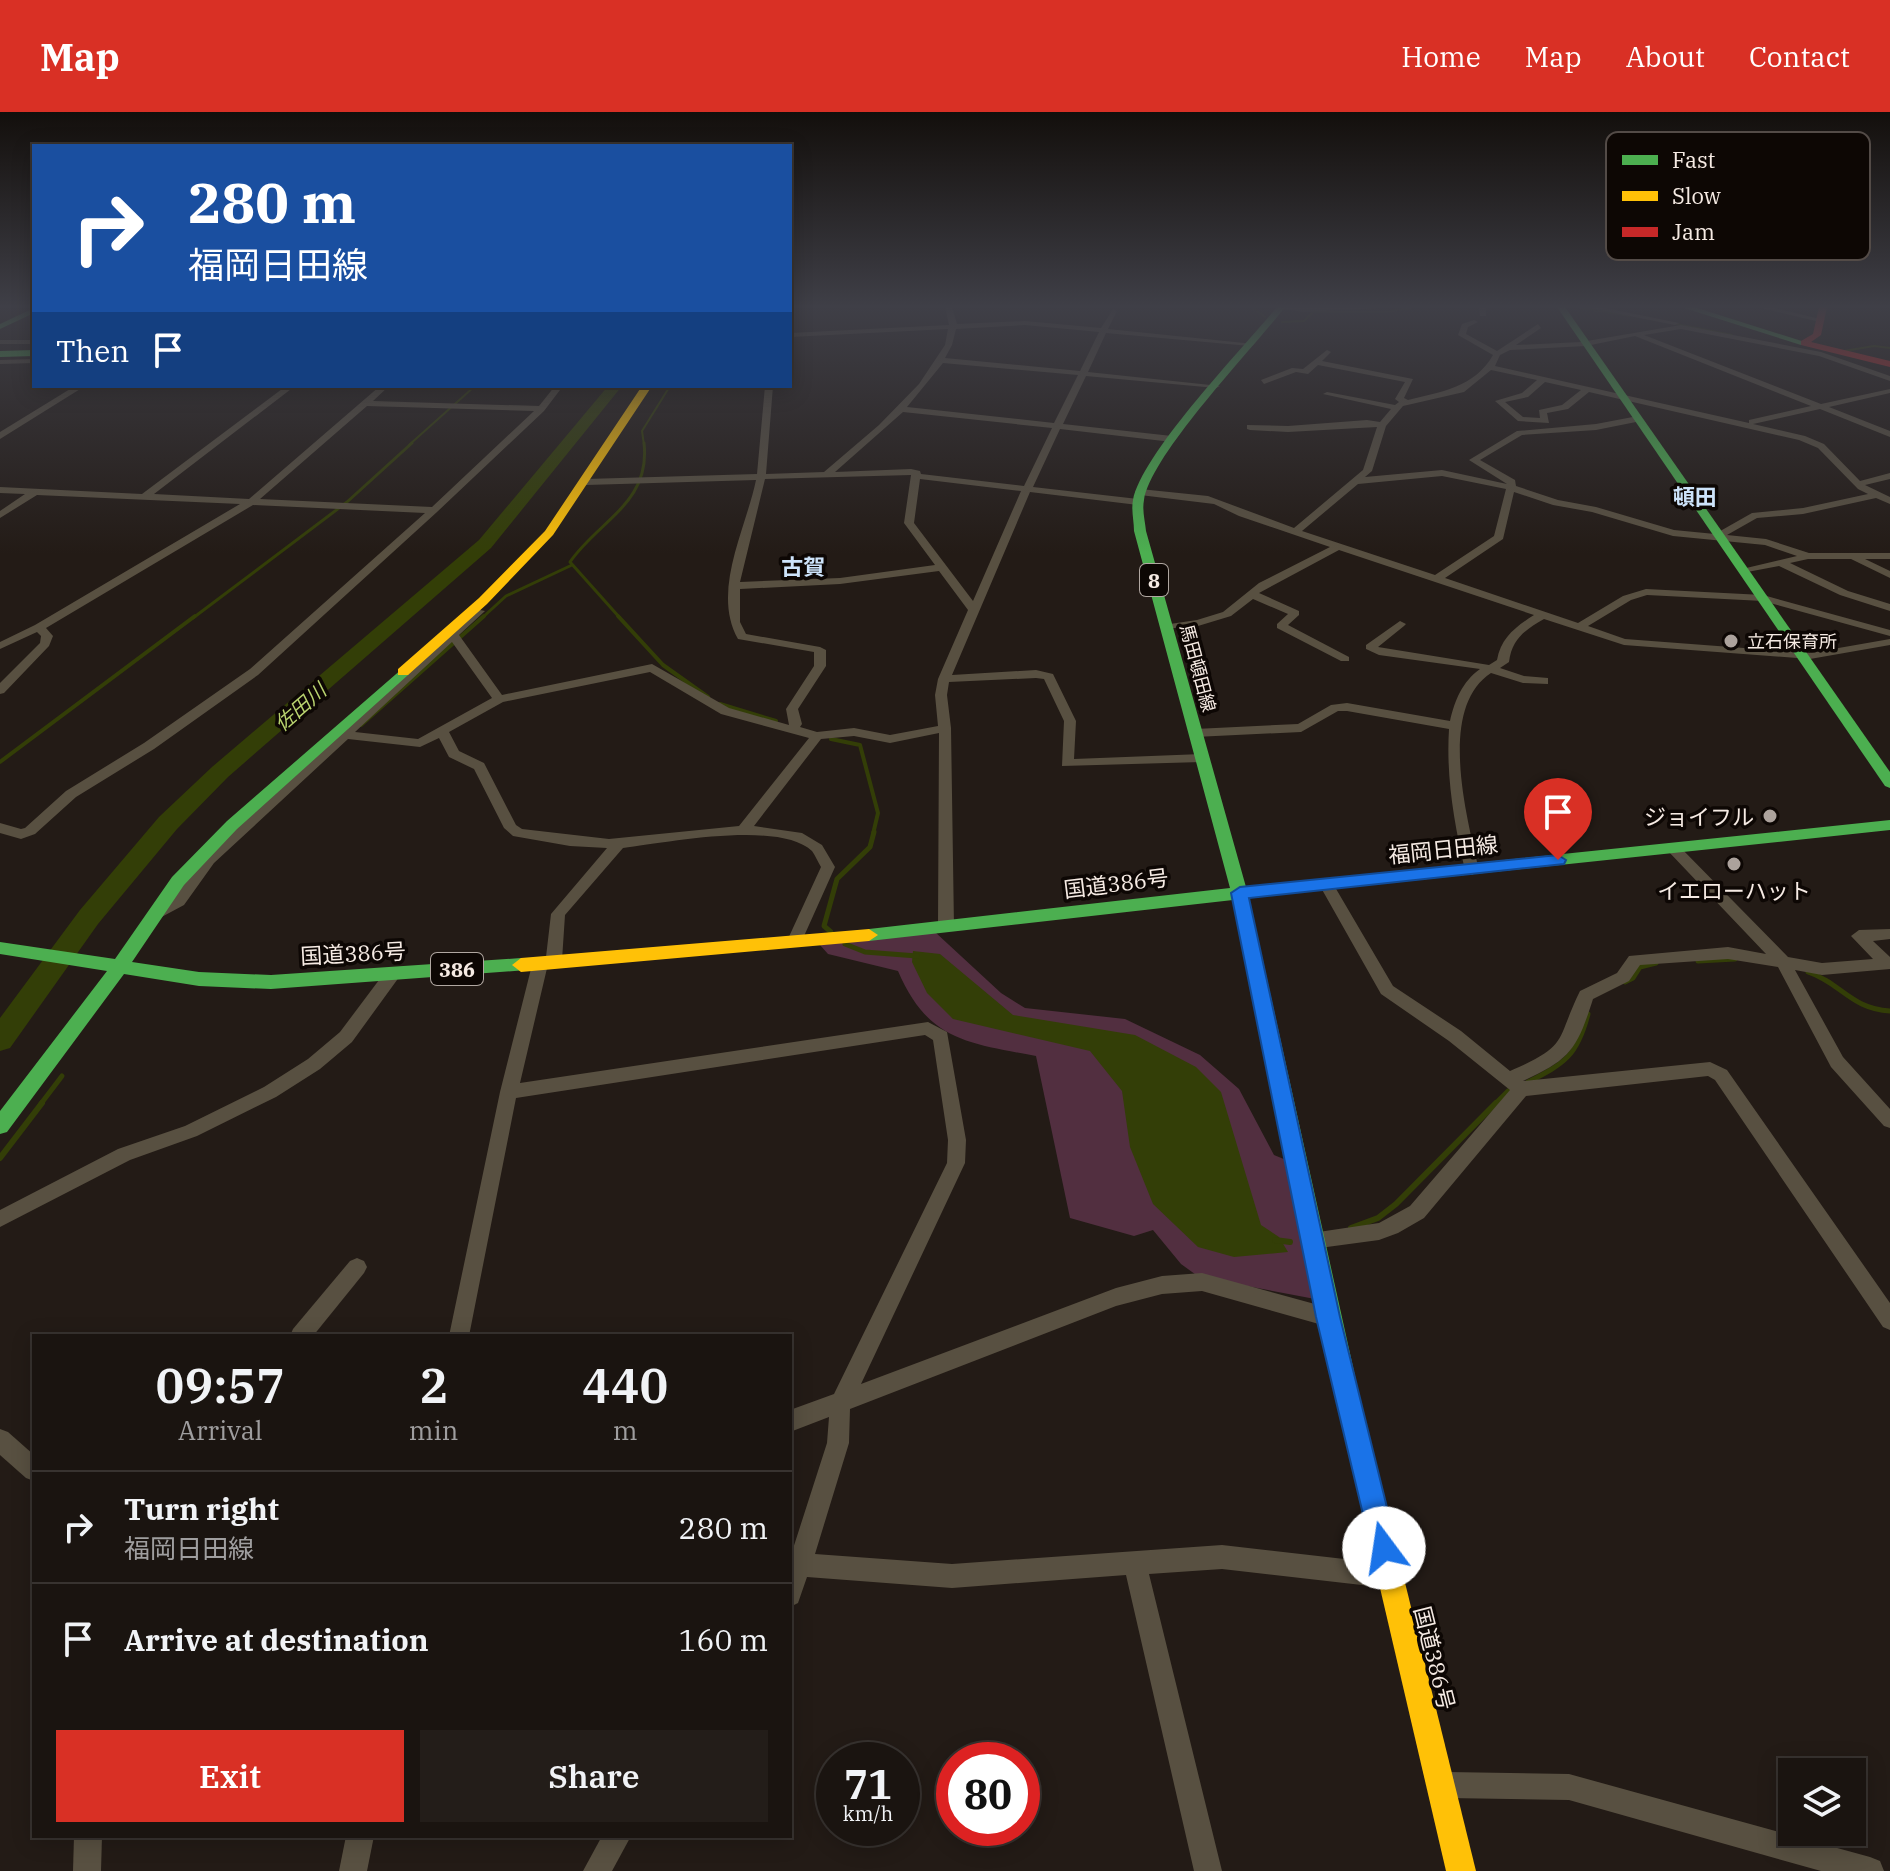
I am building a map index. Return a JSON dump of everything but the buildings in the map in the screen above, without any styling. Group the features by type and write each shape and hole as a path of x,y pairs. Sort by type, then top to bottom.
{"main road":[{"path":"0,1126 178,881 232,825 489,596 549,533 586,482 645,389"},
{"path":"1139,497 1172,439 1213,389"},
{"path":"1617,389 1746,571 1890,783"},
{"name":"馬田頓田線","path":"1139,497 1140,531 1240,893"},
{"name":"福岡日田線","path":"1240,893 1890,825"},
{"name":"国道386号","path":"0,948 199,979 271,982 391,976 881,934 1240,893 1328,1317 1461,1871"}],"street":[{"path":"0,436 76,389"},
{"path":"144,497 287,389"},
{"path":"0,646 39,627 252,501 382,389"},
{"path":"0,828 21,834 30,831 71,794 149,746 254,672 434,510 541,409 557,389"},
{"path":"769,389 762,476 734,586 735,622 742,637 820,650 820,666 792,709 796,724 792,730"},
{"path":"827,474 903,409 918,389"},
{"path":"946,927 945,728 941,695 944,679 1027,489 1075,389"},
{"path":"1405,389 1399,399 1405,401 1454,393 1459,389"},
{"path":"1532,389 1525,395 1499,400 1521,419 1541,421 1548,420 1542,412 1565,407 1586,390"},
{"path":"1582,389 1747,423 1814,442 1858,484 1890,501"},
{"path":"1773,389 1890,434"},
{"path":"1747,423 1890,391"},
{"path":"1327,394 1396,408"},
{"path":"1295,532 1357,481 1372,460 1382,425 1405,401"},
{"path":"366,403 541,409"},
{"path":"903,409 1172,439"},
{"path":"1437,579 1499,537 1510,487 1509,478 1474,460 1520,433 1638,419"},
{"path":"1541,421 1553,431"},
{"path":"1250,427 1288,429 1367,423 1382,425"},
{"path":"1357,481 1433,472 1510,487 1673,533 1766,542 1808,556"},
{"path":"586,482 917,473 909,523 973,609"},
{"path":"916,476 1027,489 1139,497 1173,492 1225,503 1242,514 1337,547 1577,628 1644,646 1801,655 1890,642"},
{"path":"1858,484 1890,476"},
{"path":"0,490 434,510"},
{"path":"0,515 34,492"},
{"path":"1719,536 1755,515 1803,511 1877,495"},
{"path":"1167,627 1198,623 1227,614 1263,585 1337,547"},
{"path":"1746,571 1808,556 1890,556"},
{"path":"1850,556 1890,575"},
{"path":"1781,563 1844,593 1890,608"},
{"path":"734,586 840,581 943,567"},
{"path":"1577,628 1627,598 1646,592 1763,598 1890,633"},
{"path":"1254,595 1295,613 1281,626 1345,659"},
{"path":"155,915 179,901 209,860 456,638 489,596"},
{"path":"1472,870 1456,807 1455,726 1462,697 1470,683 1503,662 1504,647 1517,630 1542,615"},
{"path":"1400,624 1370,647 1379,652 1491,668 1523,679 1544,681"},
{"path":"0,690 45,644 47,636 39,627"},
{"path":"456,638 499,699"},
{"path":"350,735 413,743 442,731 499,699 652,668 708,704 817,736 854,732 890,739 945,728"},
{"path":"944,679 1036,674 1049,677 1070,721 1067,763 1202,758"},
{"path":"1195,733 1301,728 1335,708 1347,707 1455,726"},
{"path":"442,731 454,754 479,766 511,828 518,833 619,843 743,831 792,833 803,838 827,862 828,867 800,940"},
{"path":"743,831 817,736"},
{"path":"459,1334 509,1092 558,914 619,843"},
{"path":"1673,848 1786,967 1837,1062 1890,1121"},
{"path":"1327,886 1387,990 1455,1036 1515,1084 1710,1069 1721,1075 1890,1320"},
{"path":"1312,1240 1382,1234 1417,1212 1515,1084 1558,1056 1571,1043 1586,995 1623,977 1635,960 1728,953 1786,967 1822,969 1887,964 1859,936 1890,934"},
{"path":"0,1219 124,1154 191,1131 281,1085 314,1064 346,1037 391,976"},
{"path":"509,1092 913,1030 936,1031 941,1037 955,1125 956,1163 840,1404 838,1443 792,1588"},
{"path":"302,1334 357,1267"},
{"path":"792,1420 1116,1297 1162,1285 1202,1282 1328,1317"},
{"path":"0,1440 32,1468"},
{"path":"799,1565 952,1576 1222,1557 1391,1577"},
{"path":"1135,1563 1208,1871"},
{"path":"1441,1785 1569,1787 1870,1871"},
{"path":"87,1871 88,1838"},
{"path":"353,1871 360,1838"},
{"path":"597,1871 616,1838"}],"shaded area":[{"path":"935,932 1001,993 1025,1008 1125,1019 1200,1055 1239,1089 1274,1155 1291,1162 1315,1299 1199,1277 1181,1264 1153,1230 1134,1236 1070,1218 1036,1056 970,1042 953,1035 923,1012 898,971 828,954 820,945"},
{"path":"913,951 940,954 1013,1015 1135,1035 1196,1067 1221,1092 1261,1225 1279,1237 1288,1252 1234,1257 1198,1247 1153,1204 1130,1147 1122,1091 1090,1051 953,1019 927,993 912,962"}],"waterway":[{"path":"409,445 472,389"},
{"name":"佐田川","path":"0,1040 89,917 168,823 220,772 485,544 612,389"},
{"path":"644,445 642,431 668,389"},
{"path":"193,618 347,502 412,443"},
{"path":"620,618 570,562 631,496 644,464 644,445"},
{"path":"482,618 506,596 572,565"},
{"path":"0,762 195,616"},
{"path":"361,725 484,616"},
{"path":"618,616 663,665 708,697"},
{"path":"720,704 776,721"},
{"path":"831,739 860,745 878,813 873,834"},
{"path":"831,932 824,926 837,879 870,847 874,832"},
{"path":"845,944 865,952 917,956"},
{"path":"1698,961 1735,959"},
{"path":"1625,982 1633,978 1640,967 1656,963"},
{"path":"1808,972 1865,1006 1890,1011"},
{"path":"1528,1082 1568,1057 1579,1040 1588,1014"},
{"path":"40,1105 62,1076"},
{"path":"1496,1103 1508,1091"},
{"path":"0,1158 42,1103"},
{"path":"1351,1228 1378,1218 1396,1204 1496,1103"},
{"path":"1275,1240 1290,1242"}],"traffic: fast":[{"path":"1213,389 1172,439 1145,480 1138,502 1140,531 1240,893"},
{"path":"1618,389 1890,783"},
{"path":"0,1126 119,968 178,881 232,825 403,672"},
{"path":"1240,893 1890,825"},
{"path":"869,935 1240,893 1351,1412"},
{"path":"0,948 199,979 271,982 521,965"}],"traffic: slow":[{"path":"403,672 483,601 549,533 645,389"},
{"path":"521,965 869,935"},
{"path":"1351,1412 1461,1871"}],"place":[{"name":"立石保育所","path":"1731,641"},
{"name":"ジョイフル","path":"1770,816"},
{"name":"イエローハット","path":"1734,864"}],"district":[{"name":"頓田","path":"1695,496"},
{"name":"古賀","path":"803,566"}],"route":[{"path":"1384,1548 1328,1317 1240,893 1558,860"}]}
